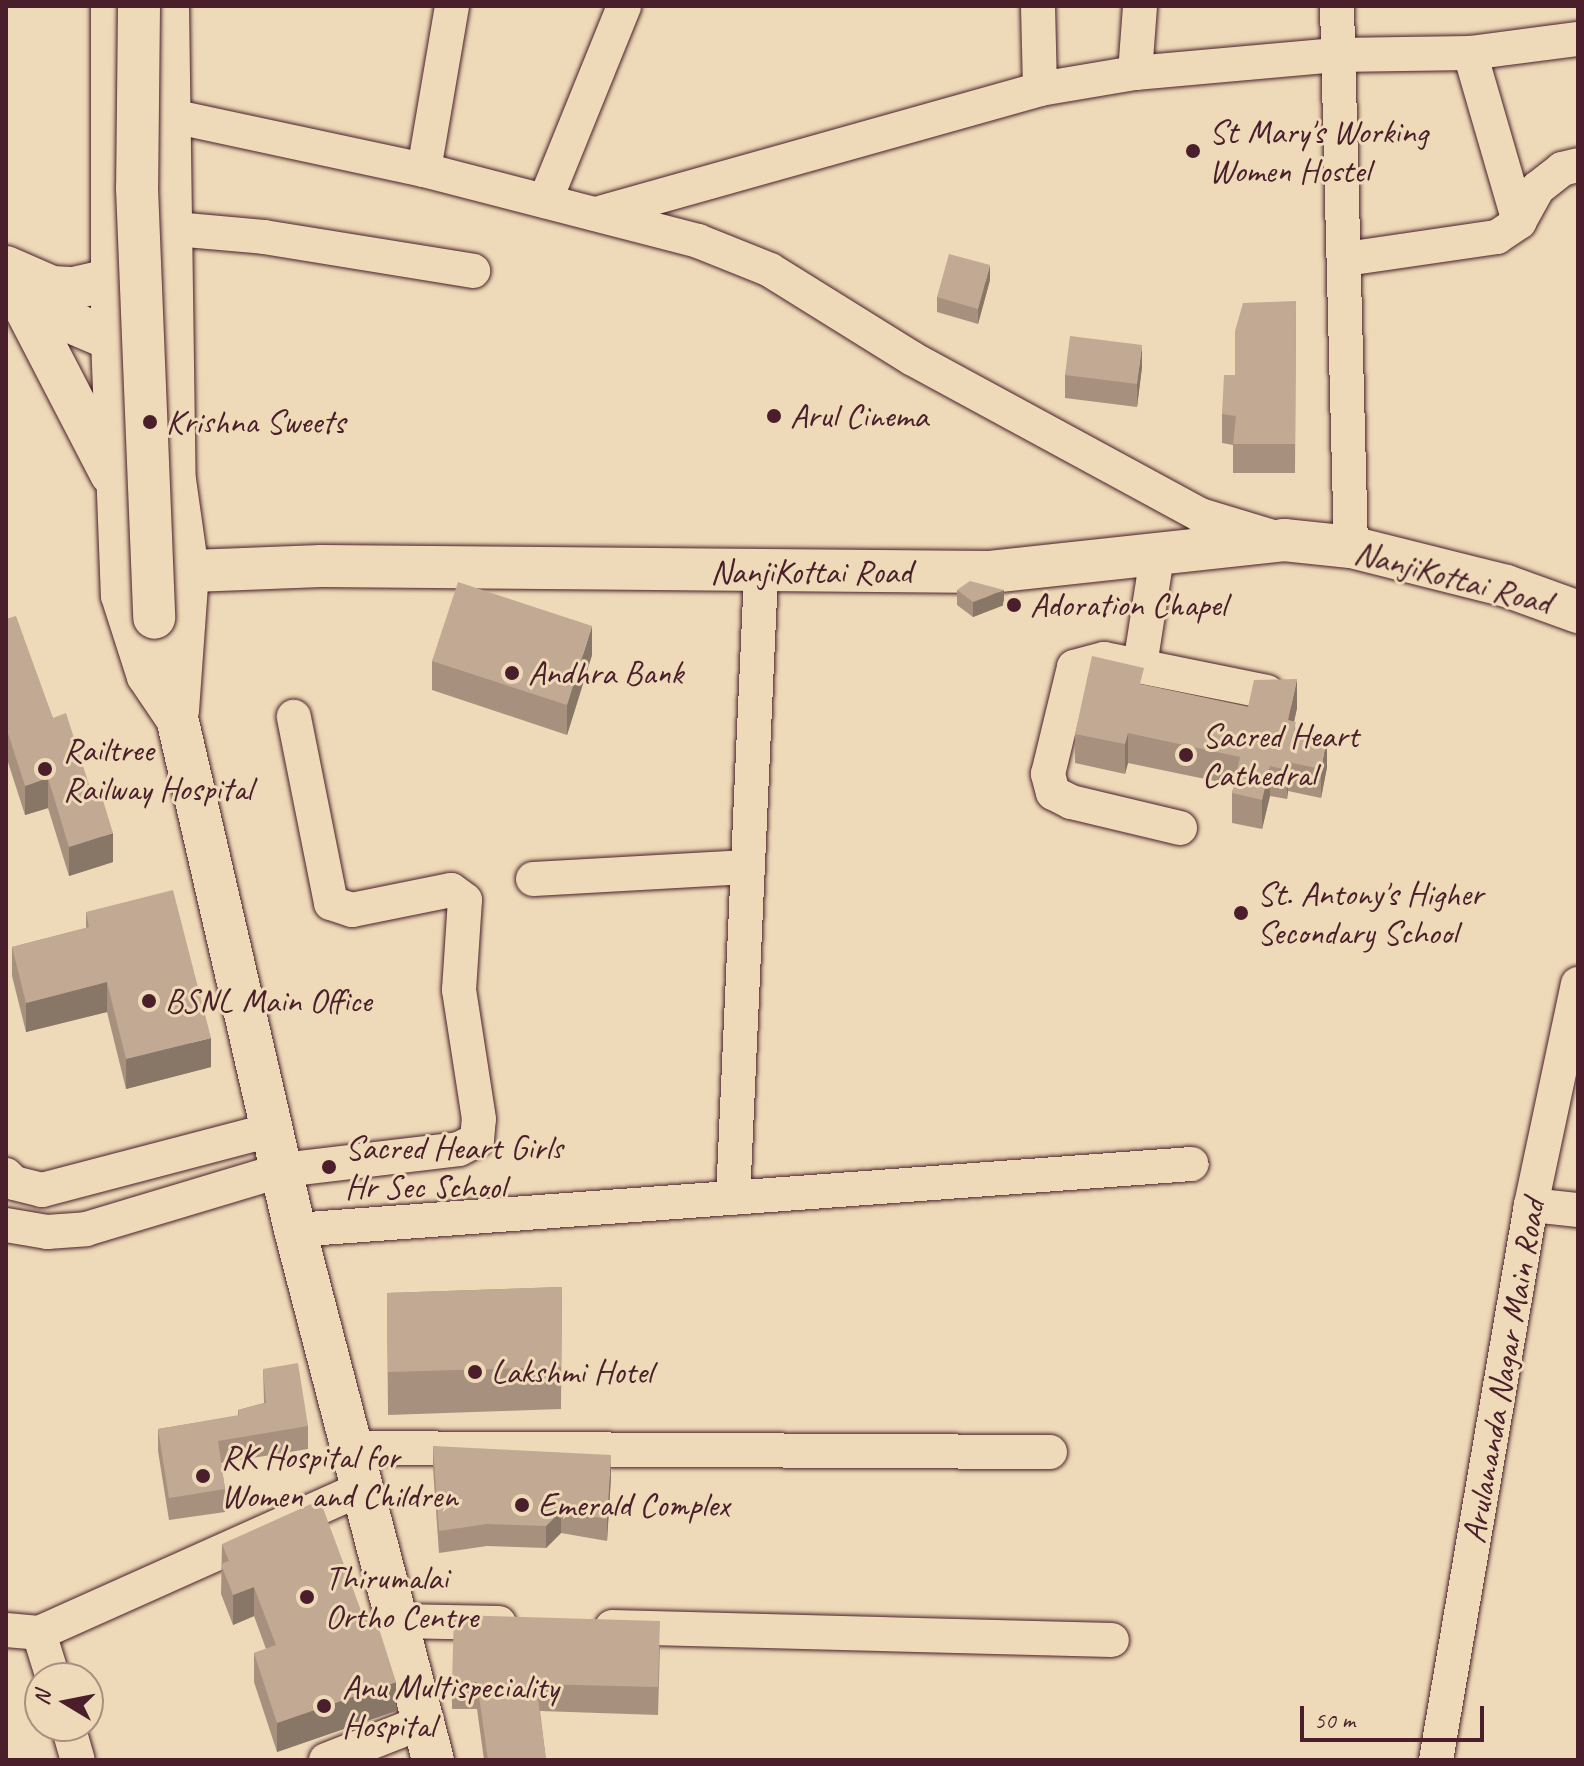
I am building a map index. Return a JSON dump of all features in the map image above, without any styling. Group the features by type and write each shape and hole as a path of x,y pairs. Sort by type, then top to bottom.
{"main road":[{"path":"139,6 137,188 154,618 275,1129 295,1230 359,1490 428,1741"},
{"path":"11,288 74,288 108,280"},
{"path":"11,288 108,338"},
{"path":"11,288 111,474"},
{"name":"NanjiKottai Road","path":"192,571 321,566 761,573 990,572 1284,540 1351,547 1506,586 1578,612"}],"street":[{"path":"108,6 108,338 118,596 144,677 180,730"},
{"path":"172,6 179,480 192,571 180,730"},
{"path":"424,170 452,6"},
{"path":"545,201 624,6"},
{"path":"1038,6 1040,89"},
{"path":"1135,73 1140,6"},
{"path":"1337,6 1336,55 1346,259 1351,547"},
{"path":"603,212 1040,89 1135,73 1336,55 1470,53 1578,39"},
{"path":"1470,53 1519,222"},
{"path":"108,117 172,116 424,170 545,201 603,212 770,270 913,359 1200,515 1284,540"},
{"path":"1346,259 1497,237 1519,222 1538,188 1562,169 1578,165"},
{"path":"175,229 264,237 473,271"},
{"path":"1140,665 1157,556"},
{"path":"733,1198 761,573"},
{"path":"1180,828 1060,799 1050,784 1074,667 1104,659 1267,692"},
{"path":"6,1225 47,1232 86,1229 283,1170 459,1149 477,1140 480,1129 459,990 465,900 451,890 343,911 331,903 294,717"},
{"path":"533,879 748,867"},
{"name":"Arulananda Nagar Main Road","path":"1436,1760 1531,1205 1578,984"},
{"path":"6,1175 14,1183 42,1190 275,1129"},
{"path":"295,1230 1192,1164"},
{"path":"1531,1205 1578,1210"},
{"path":"349,1448 1050,1452"},
{"path":"43,1662 23,1632 359,1490"},
{"path":"396,1621 536,1624"},
{"path":"582,1626 1112,1640"},
{"path":"326,1760 428,1741"}],"building":[{"path":"949,254 990,265 978,309 937,297"},
{"path":"1296,301 1295,444 1233,444 1236,416 1222,414 1224,375 1235,375 1235,331 1243,303"},
{"path":"1070,336 1142,345 1137,384 1065,375"},
{"path":"970,581 1004,590 973,602 957,590"},
{"name":"Andhra Bank","path":"458,582 592,626 567,705 432,661"},
{"path":"16,616 53,718 66,713 93,797 101,794 113,833 69,847 48,778 25,786 6,727 6,619"},
{"path":"1092,656 1144,668 1140,684 1248,707 1254,680 1297,679 1288,720 1296,722 1294,730 1327,737 1321,769 1288,762 1287,770 1270,766 1262,800 1232,793 1240,757 1128,733 1125,744 1075,734"},
{"name":"BSNL Main Office","path":"173,890 211,1038 126,1059 107,982 26,1003 12,947 89,927 86,912"},
{"path":"562,1287 561,1367 388,1372 387,1293"},
{"path":"298,1363 308,1426 218,1441 225,1489 169,1498 158,1429 239,1415 238,1410 266,1403 263,1369"},
{"name":"Emerald Complex","path":"433,1446 611,1455 607,1519 561,1511 546,1526 487,1524 439,1531"},
{"path":"320,1500 363,1616 374,1613 396,1682 277,1723 254,1653 276,1645 254,1587 233,1595 221,1564 229,1561 222,1544"},
{"path":"454,1615 660,1621 658,1687 536,1684 546,1760 488,1760 477,1682 452,1681"}],"place":[{"name":"St Mary's Working Women Hostel","path":"1193,151"},
{"name":"Arul Cinema","path":"774,416"},
{"name":"Krishna Sweets","path":"150,422"},
{"name":"Adoration Chapel","path":"1014,605"},
{"name":"Andhra Bank","path":"512,673"},
{"name":"Sacred Heart Cathedral","path":"1186,755"},
{"name":"Railtree Railway Hospital","path":"45,769"},
{"name":"St. Antony's Higher Secondary School","path":"1241,913"},
{"name":"BSNL Main Office","path":"149,1001"},
{"name":"Sacred Heart Girls Hr Sec School","path":"329,1167"},
{"name":"Lakshmi Hotel","path":"475,1372"},
{"name":"RK Hospital for Women and Children","path":"203,1476"},
{"name":"Emerald Complex","path":"522,1505"},
{"name":"Thirumalai Ortho Centre","path":"307,1597"},
{"name":"Anu Multispeciality Hospital","path":"324,1706"}]}
